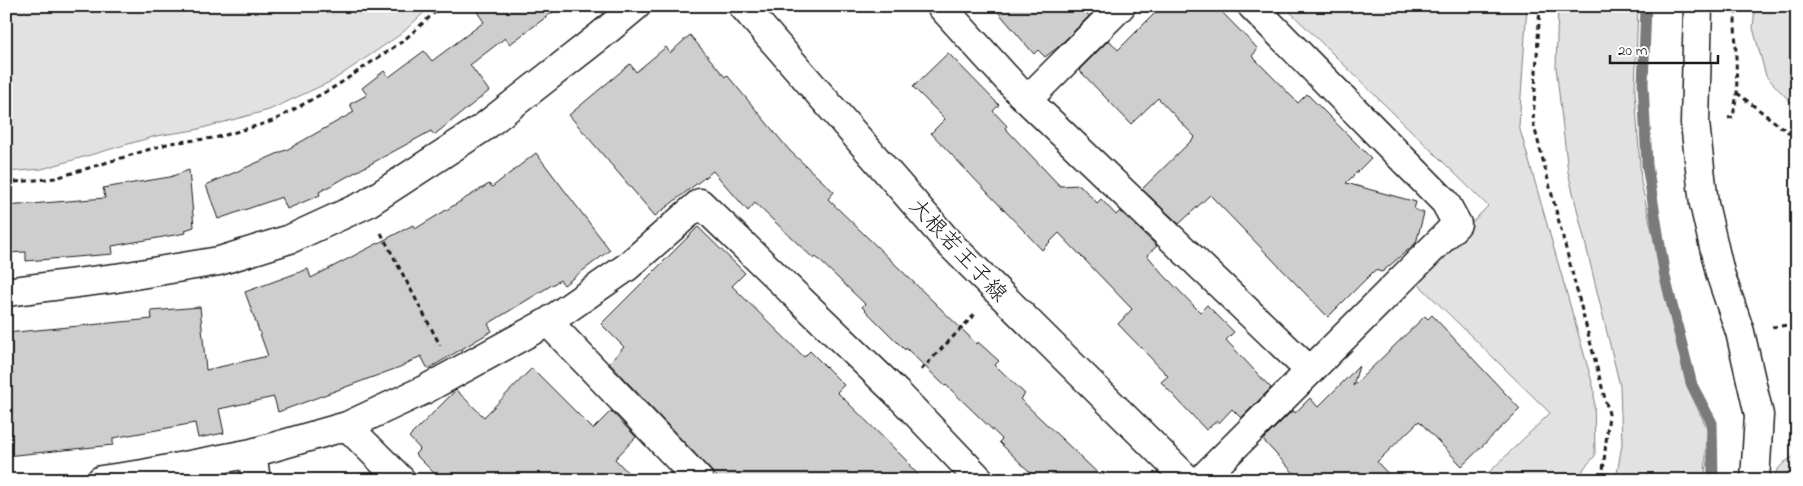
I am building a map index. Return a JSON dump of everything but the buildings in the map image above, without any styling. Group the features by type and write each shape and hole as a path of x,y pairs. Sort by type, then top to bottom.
{"street":[{"path":"6,292 116,278 219,260 290,238 366,204 484,127 636,6"},
{"name":"大根若王子線","path":"744,6 949,243 1188,480"},
{"path":"941,6 1027,100 1310,370"},
{"path":"1027,100 1121,6"},
{"path":"1201,480 1457,224 1445,202 1252,6"},
{"path":"1698,6 1695,123 1704,204 1720,273 1740,332 1759,415 1755,480"},
{"path":"101,480 252,453 347,426 424,390 548,322 627,267 700,203 898,394 980,480"},
{"path":"548,322 698,480"},
{"path":"347,426 400,480"},
{"path":"252,453 256,480"}],"path":[{"path":"6,183 56,178 170,143 215,138 273,121 336,86 403,41 442,6"},
{"path":"1540,6 1533,122 1609,414 1602,480"},
{"path":"1737,93 1797,140"},
{"path":"366,204 455,373"},
{"path":"898,394 976,312"}],"shaded area":[{"path":"6,6 431,6 401,34 332,81 269,110 195,130 156,136 42,169 6,172"},
{"path":"1284,6 1527,6 1519,126 1594,389 1595,456 1584,468 1579,480 1481,480 1550,413 1415,281 1488,206"},
{"path":"1558,6 1638,6 1635,90 1641,182 1686,384 1707,428 1705,480 1616,480 1622,444 1620,386 1568,172 1556,67"},
{"path":"1755,6 1797,6 1797,109 1766,76 1753,28"},
{"path":"1797,455 1797,480 1773,480 1782,465"}],"waterway":[{"path":"1646,6 1643,84 1647,165 1665,277 1692,385 1712,423 1713,480"}]}
